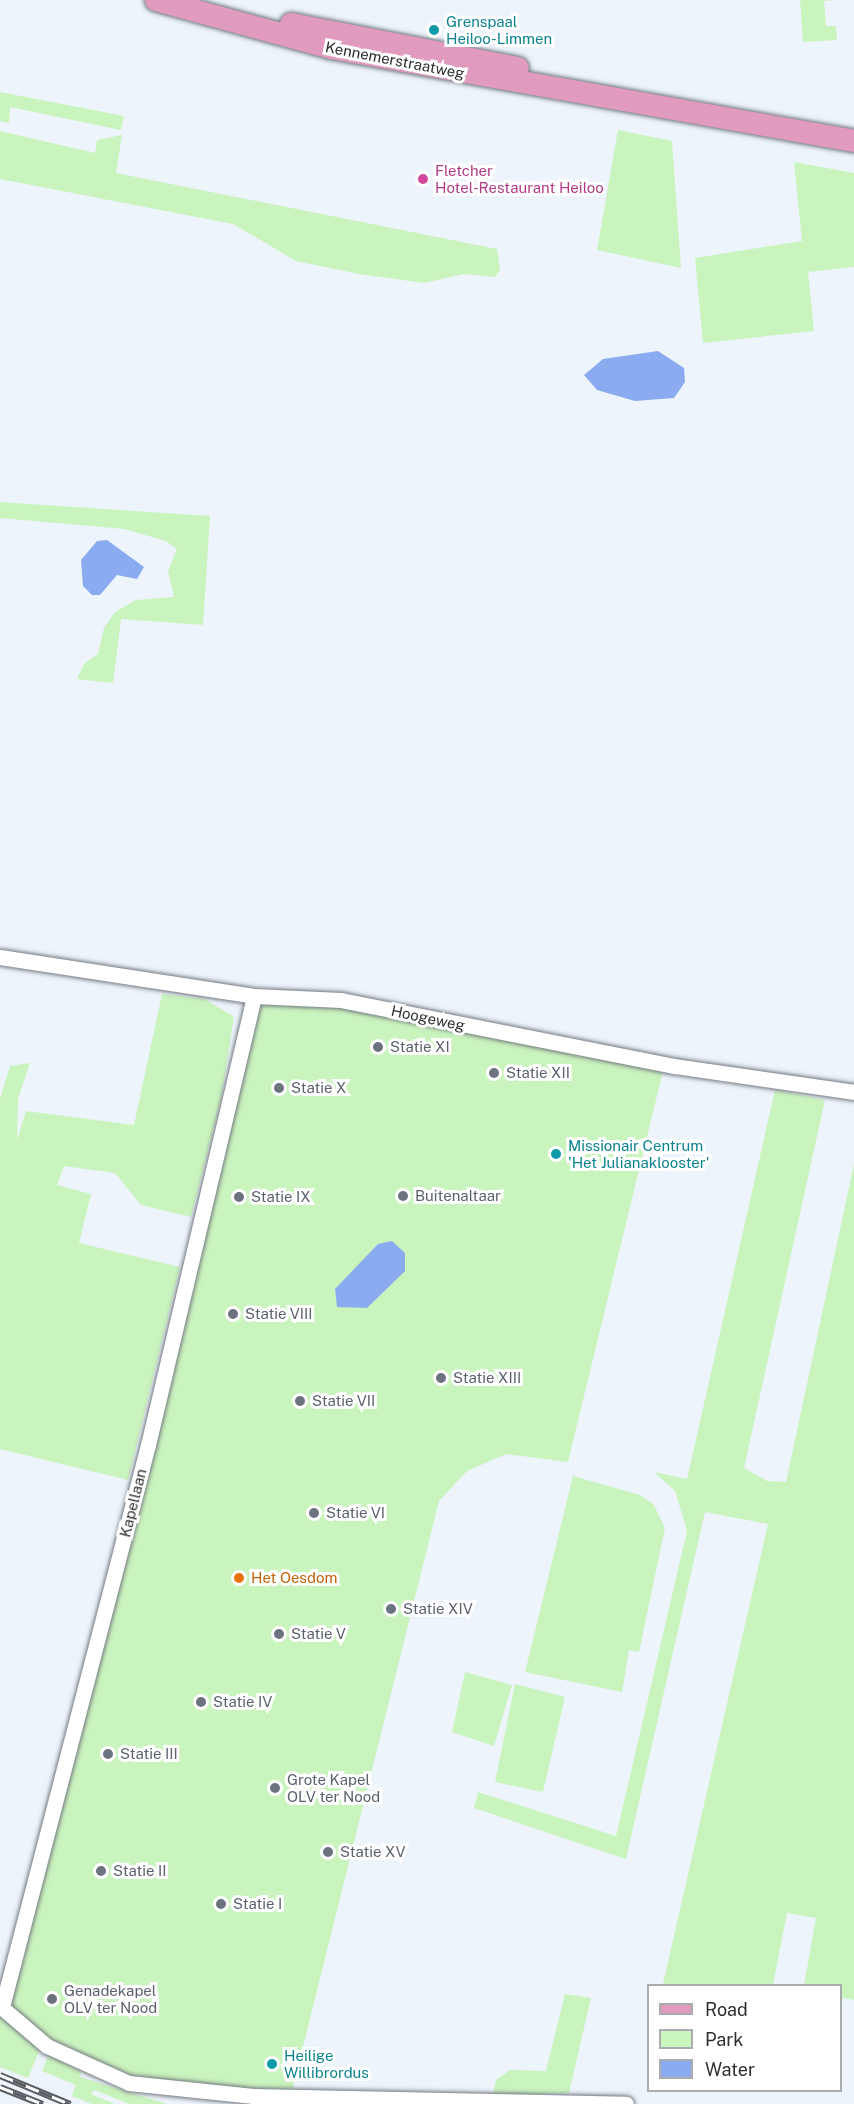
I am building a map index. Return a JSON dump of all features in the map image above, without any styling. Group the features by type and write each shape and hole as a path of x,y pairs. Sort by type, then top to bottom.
{"main road":[{"name":"Kennemerstraatweg","path":"158,0 331,48 593,98 637,100 854,141"}],"street":[{"name":"Hoogeweg","path":"0,957 254,996 341,1000 674,1066 854,1092"},
{"name":"Kapellaan","path":"1,2006 148,1445 254,996"},
{"path":"1,2006 46,2046 129,2082 253,2096 626,2104"}],"green space":[{"path":"800,0 833,0 824,1 826,26 836,26 837,40 803,42"},
{"path":"0,92 124,116 121,130 10,107 9,123 0,121"},
{"path":"618,130 672,141 681,268 597,250"},
{"path":"0,131 95,153 97,140 122,135 116,173 497,249 500,270 495,277 464,274 424,283 359,274 296,261 233,224 0,179"},
{"path":"794,162 854,173 854,267 808,272 814,331 703,343 695,258 802,241"},
{"path":"0,502 210,516 203,625 121,619 113,683 77,679 84,664 98,654 104,628 115,612 136,600 174,597 168,571 177,549 166,541 124,529 0,518"},
{"path":"162,994 205,999 234,1017 221,1099 191,1217 141,1205 115,1173 64,1166 57,1185 91,1194 79,1243 180,1267 128,1480 0,1449 0,1099 10,1066 30,1063 18,1099 17,1140 26,1111 134,1125"},
{"path":"262,1001 338,1005 664,1067 568,1462 506,1454 467,1471 439,1501 291,2095 126,2078 60,2051 7,2006"},
{"path":"775,1090 825,1100 744,1468 767,1481 786,1482 854,1164 854,2000 843,1998 842,2004 842,1984 804,1984 816,1918 787,1913 773,1984 663,1984 768,1524 705,1512 626,1859 474,1808 478,1792 616,1836 687,1531 675,1491 654,1472 687,1479"},
{"path":"573,1476 640,1495 654,1505 665,1528 639,1652 629,1650 622,1692 525,1672"},
{"path":"465,1672 512,1685 494,1746 452,1732"},
{"path":"515,1684 565,1697 543,1792 495,1782"},
{"path":"565,1994 591,1998 569,2093 493,2095 496,2080 510,2070 546,2071"},
{"path":"0,2016 40,2049 28,2078 0,2067"},
{"path":"49,2054 81,2072 80,2077 167,2104 129,2104 94,2090 91,2094 115,2104 92,2104 72,2096 76,2085 42,2071"}],"water":[{"path":"658,351 684,368 685,382 674,398 635,401 597,390 584,375 603,359"},
{"path":"107,540 144,567 137,579 117,575 100,595 92,595 83,586 81,560 97,541"},
{"path":"392,1241 405,1253 405,1271 367,1308 337,1307 335,1289 378,1244"}],"railway":[{"path":"0,2075 70,2104"},
{"path":"0,2087 43,2104"}],"place":[{"name":"Grenspaal Heiloo-Limmen","path":"434,30"},
{"name":"Fletcher Hotel-Restaurant Heiloo","path":"423,179"},
{"name":"Statie XI","path":"378,1047"},
{"name":"Statie XII","path":"494,1073"},
{"name":"Statie X","path":"279,1088"},
{"name":"Missionair Centrum 'Het Julianaklooster'","path":"556,1154"},
{"name":"Buitenaltaar","path":"403,1196"},
{"name":"Statie IX","path":"239,1197"},
{"name":"Statie VIII","path":"233,1314"},
{"name":"Statie XIII","path":"441,1378"},
{"name":"Statie VII","path":"300,1401"},
{"name":"Statie VI","path":"314,1513"},
{"name":"Het Oesdom","path":"239,1578"},
{"name":"Statie XIV","path":"391,1609"},
{"name":"Statie V","path":"279,1634"},
{"name":"Statie IV","path":"201,1702"},
{"name":"Statie III","path":"108,1754"},
{"name":"Grote Kapel OLV ter Nood","path":"275,1788"},
{"name":"Statie XV","path":"328,1852"},
{"name":"Statie II","path":"101,1871"},
{"name":"Statie I","path":"221,1904"},
{"name":"Genadekapel OLV ter Nood","path":"52,1999"},
{"name":"Heilige Willibrordus","path":"272,2064"}]}
